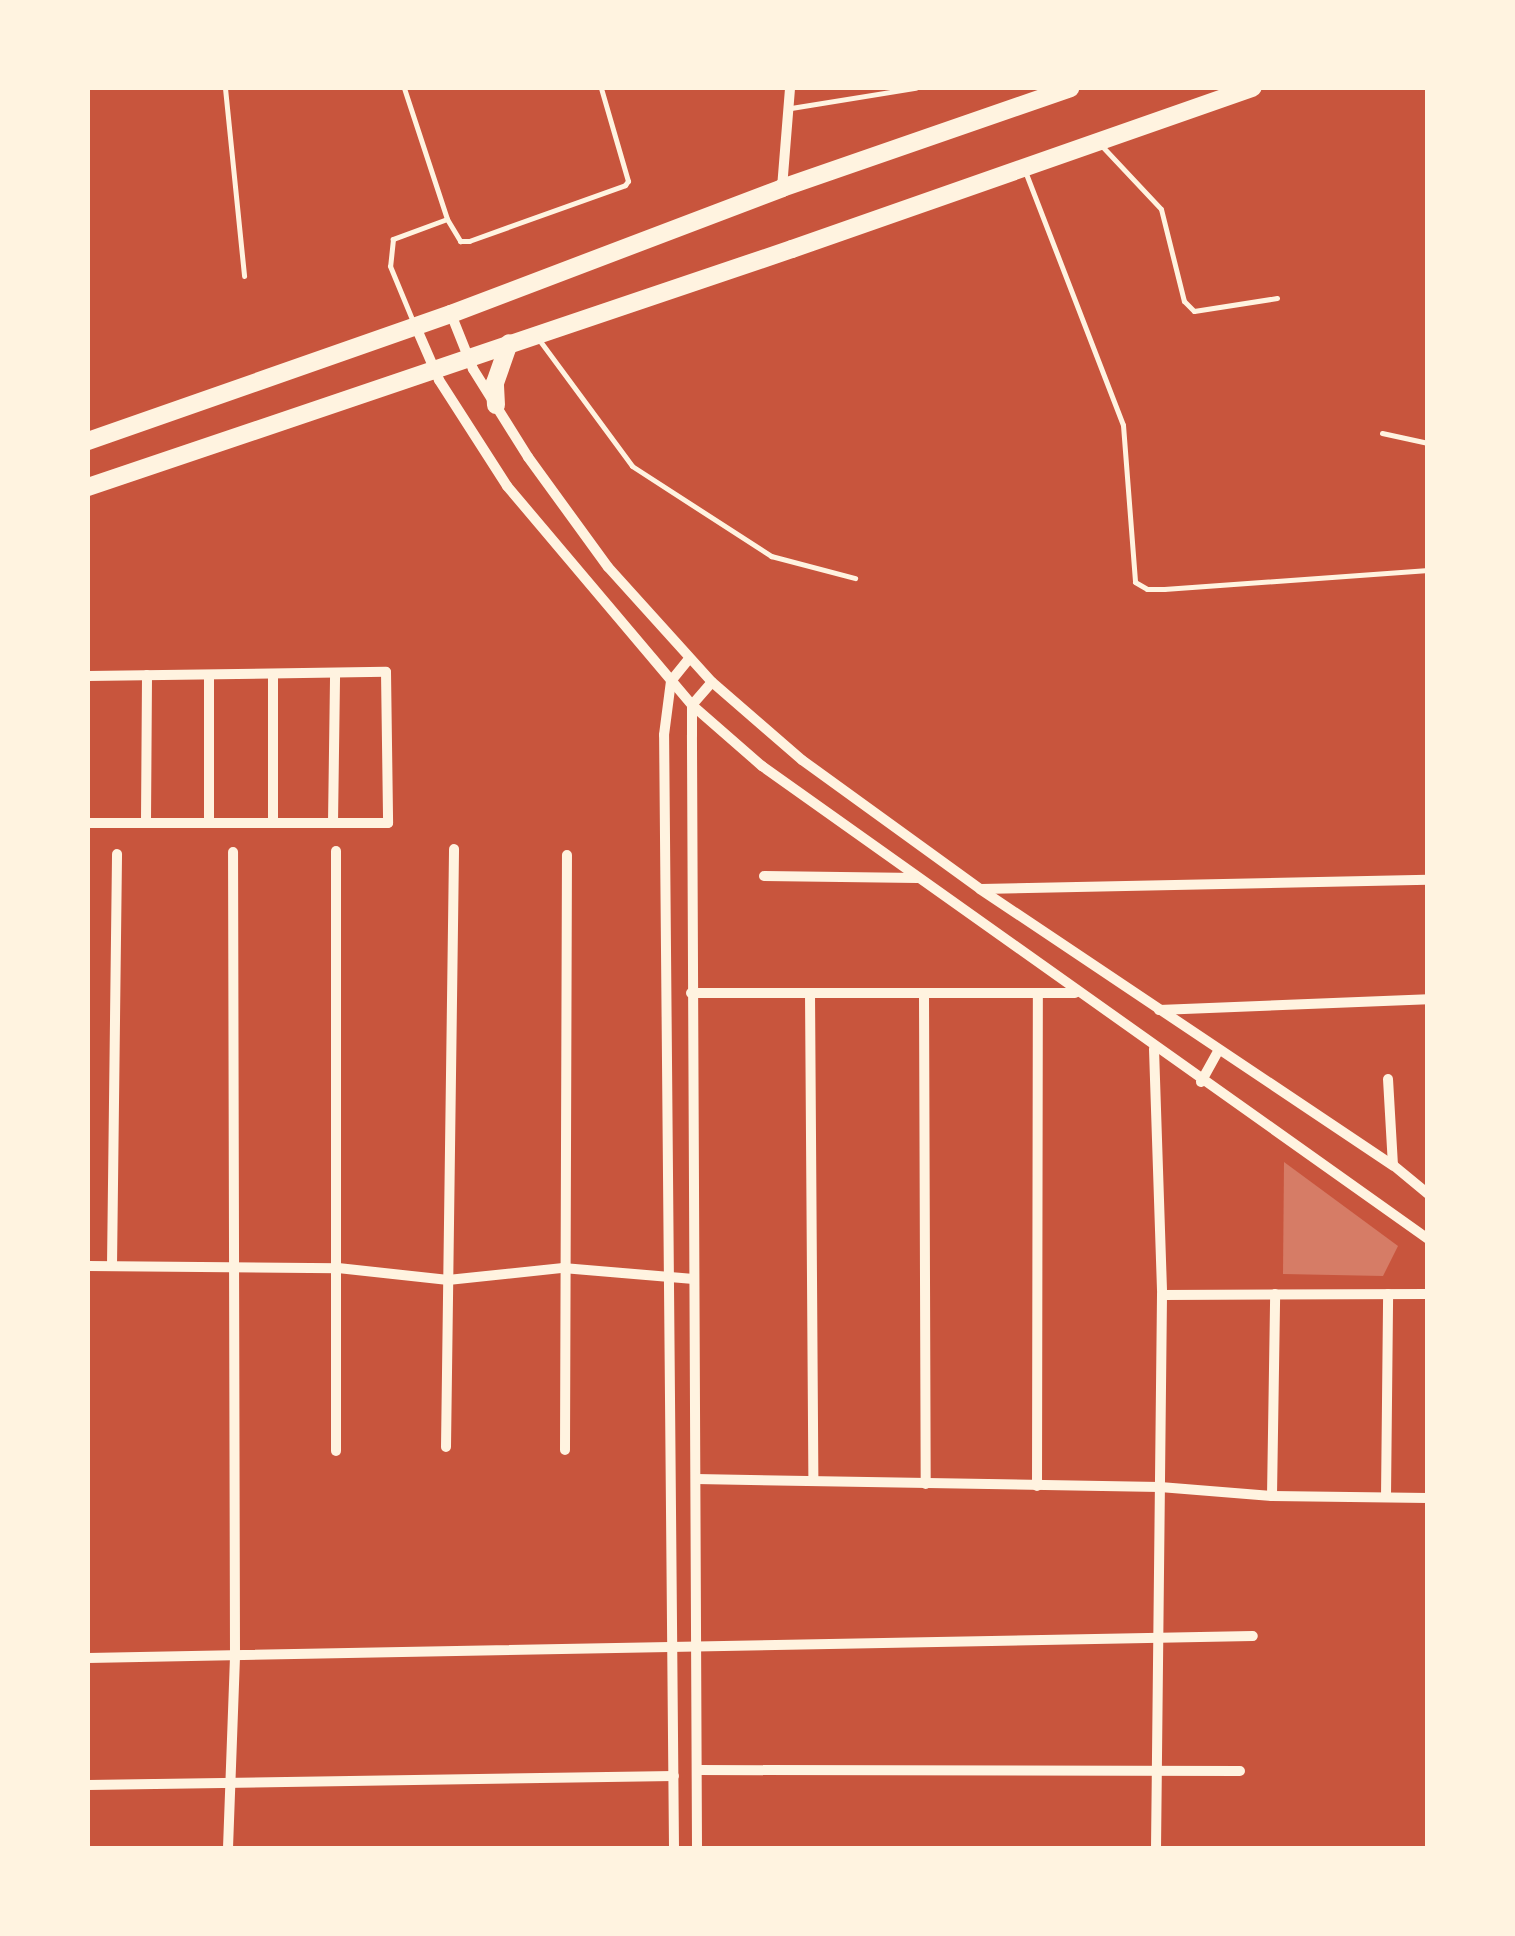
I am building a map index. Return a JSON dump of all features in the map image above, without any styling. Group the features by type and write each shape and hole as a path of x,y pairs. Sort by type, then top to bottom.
{"highway":[{"path":"88,441 451,314 782,188 1070,88"},
{"path":"88,487 1253,88"},
{"path":"496,405 497,373 509,343"}],"street":[{"path":"782,188 790,88"},
{"path":"451,314 467,357 496,405 608,567 712,682 802,760 980,889 1393,1166 1428,1194"},
{"path":"416,326 434,370 508,486 692,706 762,766 1154,1049 1428,1239"},
{"path":"674,1848 664,735 670,681 690,659"},
{"path":"88,676 386,672 388,824 88,822"},
{"path":"333,823 334,673"},
{"path":"272,822 273,674"},
{"path":"209,675 209,822"},
{"path":"146,821 147,676"},
{"path":"697,1848 692,706 712,682"},
{"path":"446,1447 454,849"},
{"path":"336,851 336,1451"},
{"path":"228,1848 235,1654 231,1266 233,852"},
{"path":"112,1266 117,854"},
{"path":"565,1450 567,854"},
{"path":"764,876 920,878"},
{"path":"980,889 1428,880"},
{"path":"1037,1486 1038,992"},
{"path":"692,993 1076,993"},
{"path":"810,993 813,1480"},
{"path":"924,993 926,1484"},
{"path":"1158,1010 1428,999"},
{"path":"1154,1049 1162,1295 1156,1848"},
{"path":"1201,1082 1219,1050"},
{"path":"1388,1080 1393,1166"},
{"path":"88,1266 338,1268 448,1280 563,1268 694,1279"},
{"path":"1272,1496 1274,1294"},
{"path":"1386,1497 1388,1294"},
{"path":"1162,1295 1428,1294"},
{"path":"696,1479 1160,1487 1272,1496 1428,1498"},
{"path":"88,1658 1253,1636"},
{"path":"698,1770 1240,1771"},
{"path":"88,1785 674,1776"}],"lane":[{"path":"225,88 244,276"},
{"path":"404,88 447,219 460,240 626,185 601,88"},
{"path":"788,109 915,88"},
{"path":"1098,142 1161,210 1184,301 1194,310 1277,298"},
{"path":"1024,168 1123,424 1135,582 1146,589 1202,588 1428,570"},
{"path":"416,326 390,266 393,239 447,219"},
{"path":"535,334 632,466 771,556 856,578"},
{"path":"1382,432 1428,443"}],"building":[{"path":"1284,1162 1398,1246 1383,1276 1283,1274"}]}
